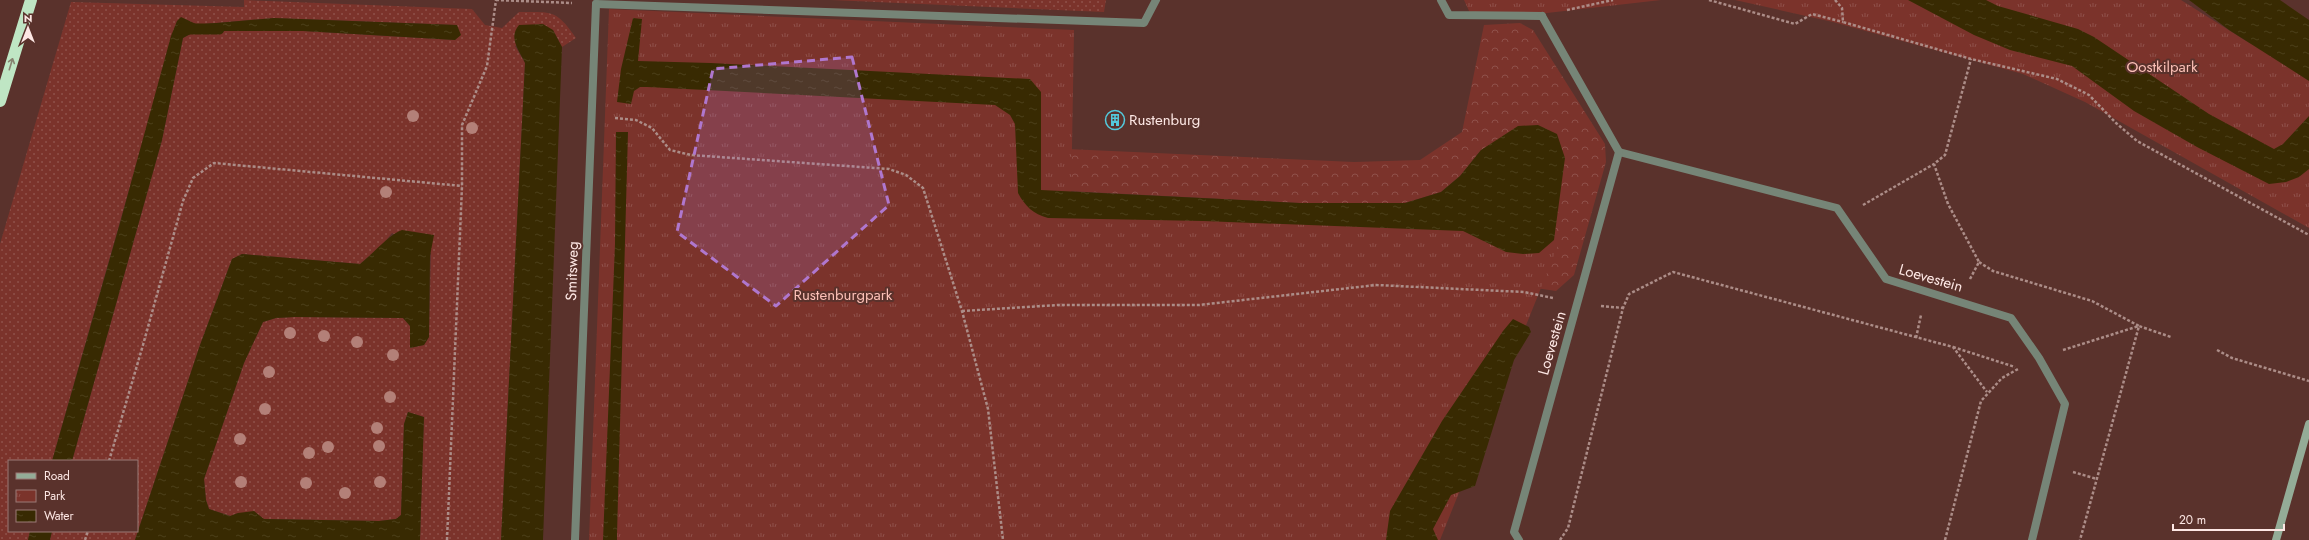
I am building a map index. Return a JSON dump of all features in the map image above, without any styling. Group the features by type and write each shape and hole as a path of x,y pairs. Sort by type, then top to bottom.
{"highway":[{"path":"0,101 31,0"}],"street":[{"path":"596,4 650,4 1144,23 1156,0"},
{"path":"1441,0 1449,16 1542,16 1619,152"},
{"name":"Smitsweg","path":"575,540 596,4"},
{"name":"Loevestein","path":"1519,540 1514,532 1619,152 1837,208 1886,279 1958,300 2011,318 2039,358 2065,404 2032,540"},
{"path":"2276,540 2309,424"}],"path":[{"path":"447,540 462,186 462,125 487,66 496,0 596,4"},
{"path":"1542,16 1613,0"},
{"path":"1709,0 1795,24 1812,14 1971,59 2057,79 2089,95 2116,123 2137,140 2309,235"},
{"path":"1835,0 1842,8 1843,22"},
{"path":"1843,217 1934,164 1945,155 1971,59"},
{"path":"592,115 636,120 652,128 670,150 691,155 871,166 906,174 923,188 962,311 988,408 1003,540"},
{"path":"109,460 143,345 182,201 193,178 214,163 462,186"},
{"path":"1934,164 1948,204 1979,262 1993,271 2092,301 2139,326 2171,337"},
{"path":"1958,300 1979,262"},
{"path":"1560,540 1568,528 1623,308 1629,294 1673,272 1953,347 2019,368 2002,378 1987,392 1981,401 1945,540"},
{"path":"962,311 1058,305 1199,304 1376,285 1524,292 1578,304"},
{"path":"2039,358 2139,326"},
{"path":"2080,540 2139,326"},
{"path":"1953,347 1987,392"},
{"path":"2217,350 2232,358 2309,381"}],"highlighted area":[{"path":"852,57 889,205 776,306 677,232 713,69"}],"green space":[{"path":"244,0 472,9 485,25 502,28 519,12 539,12 552,14 558,17 569,29 576,38 562,47 553,30 515,46 525,63 501,540 420,540 424,417 408,412 404,424 401,515 396,519 379,521 264,519 238,513 231,516 209,509 206,500 204,479 244,363 263,322 276,318 295,317 403,318 410,326 410,348 424,345 429,337 431,253 392,233 383,244 360,264 242,254 232,259 200,345 138,531 138,460 72,460 162,140 183,38 196,31 196,24 177,21 52,460 8,460 8,532 30,532 28,540 0,540 0,244 71,2 244,7","holes":["274,18 457,25 455,40 303,31 205,31 205,24"]},
{"path":"831,0 1106,0 1104,12"},
{"path":"1464,0 1661,0 1538,14 1470,13"},
{"name":"Oostkilpark","path":"1735,0 2181,0 2246,41 2309,72 2309,228 2085,102 2023,74 1833,22"},
{"name":"Rustenburgpark","path":"609,9 1074,30 1071,205 1514,219 1559,243 1440,540 589,540"},
{"path":"1520,23 1533,30 1605,144 1606,162 1574,275 1556,291 1482,280 1379,277 1018,192 1463,231 1481,150 1460,176 1441,192 1405,203 1300,203 1068,191 1067,149 1354,162 1420,160 1462,132 1484,25"},
{"path":"52,532 138,532 135,540 50,540"}],"water":[{"path":"1908,0 1986,0 1998,6 2078,29 2094,37 2209,114 2274,149 2283,144 2309,116 2309,169 2299,177 2286,182 2269,184 2197,147 2134,111 2072,66 2010,50 1974,35"},
{"path":"2189,0 2280,0 2309,20 2309,81 2229,30"},
{"path":"181,17 196,24 196,31 183,38 162,140 72,460 52,460 120,223 171,36 177,21"},
{"path":"274,18 457,25 461,35 455,40 303,31 205,31 205,24"},
{"path":"633,18 642,19 638,61 711,63 1030,79 1041,92 1041,190 1300,203 1405,203 1441,192 1460,176 1481,150 1518,126 1538,125 1557,134 1565,158 1554,240 1539,253 1523,254 1506,252 1463,231 1203,221 1048,218 1030,209 1018,193 1015,124 1010,115 995,105 647,87 640,87 634,91 631,104 617,102 621,69"},
{"path":"543,24 553,30 562,47 543,540 501,540 525,63 514,39 514,35 519,25"},
{"path":"616,132 628,132 617,540 603,540 615,244"},
{"path":"402,230 434,235 430,256 429,337 424,345 410,348 410,326 403,318 295,317 276,318 263,322 244,363 204,479 206,500 209,509 230,516 238,513 254,511 264,519 379,521 396,519 401,515 404,424 408,412 424,417 420,540 135,540 200,345 232,259 242,254 360,264 397,232"},
{"path":"1513,319 1529,327 1531,332 1514,360 1475,486 1451,495 1433,529 1438,540 1386,540 1390,511 1442,421 1503,331"},
{"path":"30,532 52,532 50,540 28,540"}],"waterway":[{"path":"182,29 219,29"}],"place":[{"name":"Rustenburg","path":"1115,120"}]}
